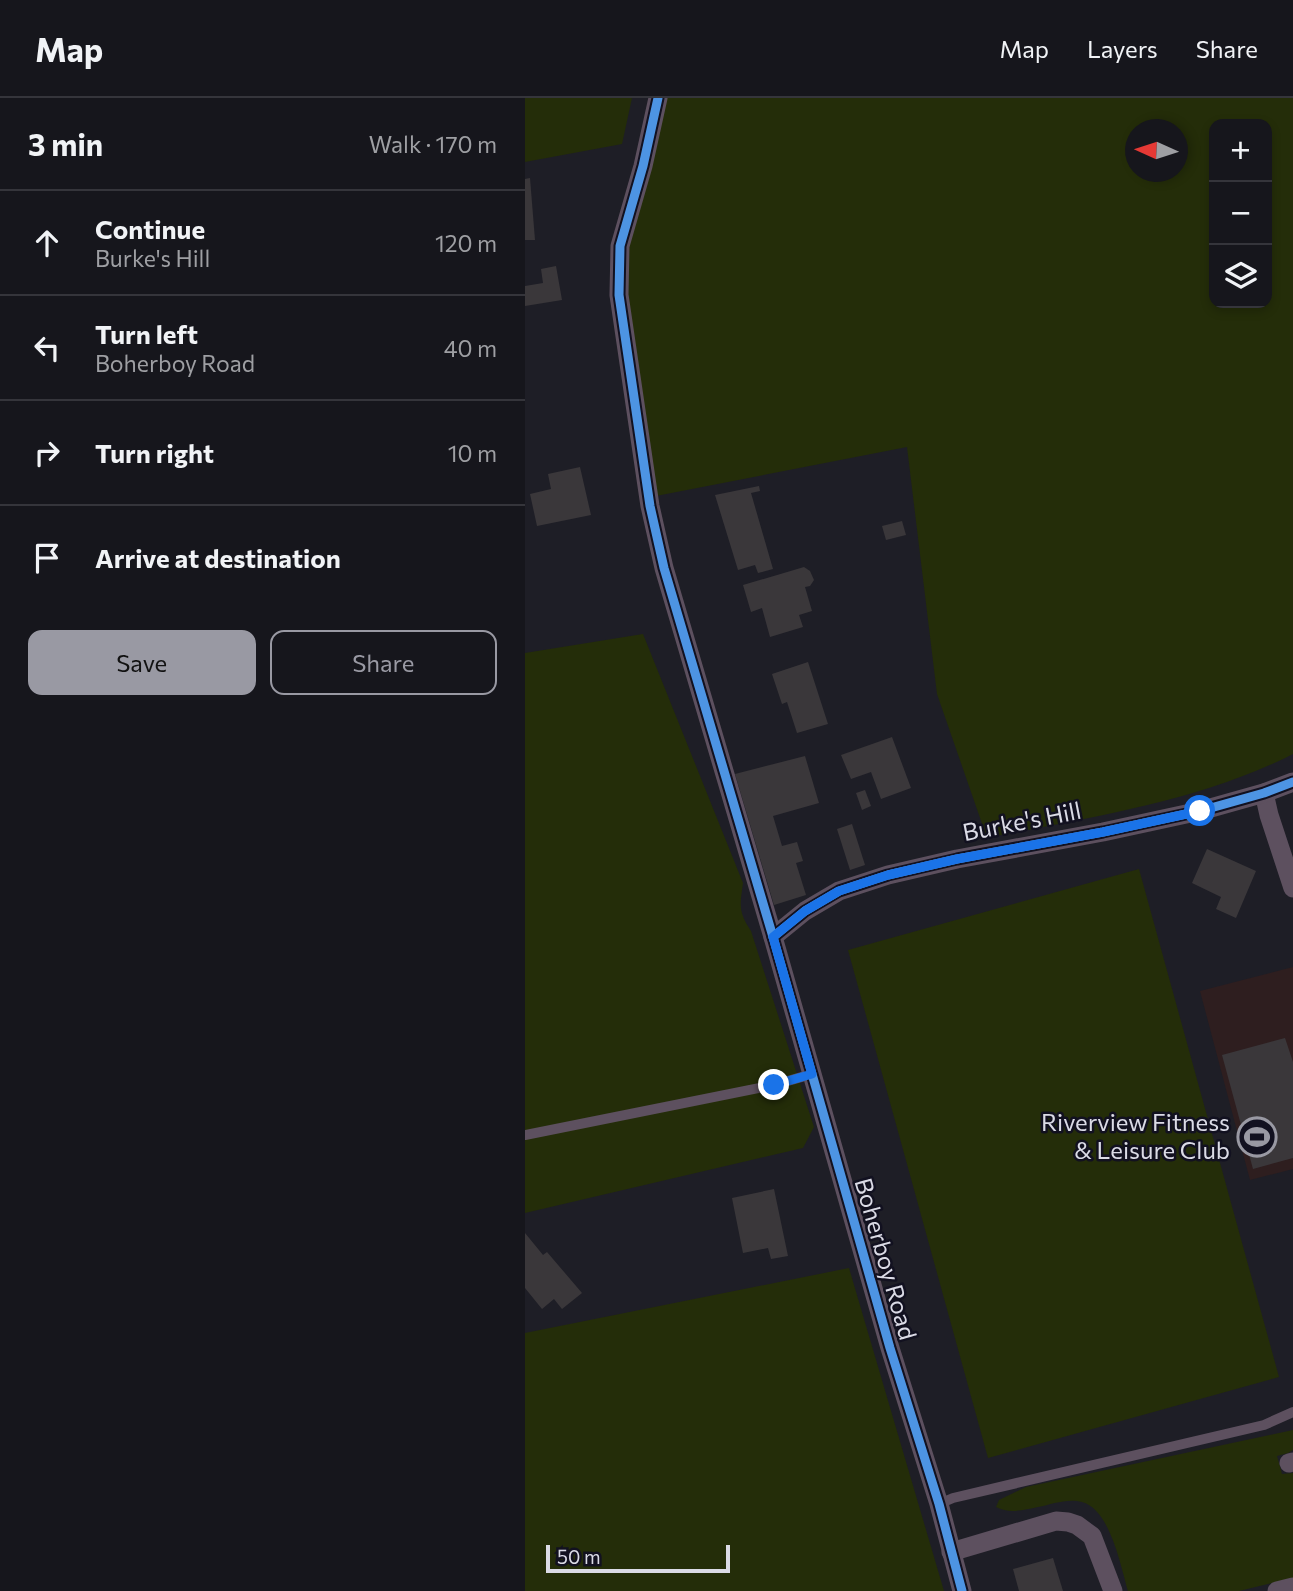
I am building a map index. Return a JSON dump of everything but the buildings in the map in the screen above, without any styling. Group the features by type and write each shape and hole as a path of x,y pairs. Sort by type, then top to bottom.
{"street":[{"name":"Boherboy Road","path":"658,98 643,166 620,246 619,295 650,506 662,559 890,1348 939,1504 962,1591"},
{"name":"Burke's Hill","path":"773,937 805,911 839,891 888,875 1188,814 1265,793 1293,782"},
{"path":"1265,793 1269,815 1293,888"},
{"path":"951,1552 1056,1521 1068,1522 1092,1536 1113,1591"},
{"path":"1277,1591 1293,1587"}],"lane":[{"path":"525,1135 774,1085 812,1074"},
{"path":"939,1504 1265,1425 1293,1412"}],"shaded area":[{"path":"1293,967 1293,1169 1250,1180 1200,991"}],"green space":[{"path":"525,98 632,98 622,144 525,162"},
{"path":"657,98 1293,98 1293,754 1257,771 1182,796 1104,815 987,838 937,694 907,447 656,496 619,262"},
{"path":"643,634 743,883 742,913 751,931 814,1127 803,1148 525,1213 525,653"},
{"path":"1139,869 1279,1377 988,1458 848,950"},
{"path":"849,1268 944,1591 525,1591 525,1333"},
{"path":"1293,1430 1293,1450 1277,1456 1282,1474 1293,1473 1293,1578 1239,1591 1128,1591 1113,1540 1100,1515 1092,1507 1071,1501 1017,1511 996,1507 999,1500 1026,1487"}],"cycle path":[{"path":"658,98 643,166 620,246 619,295 650,506 664,568 890,1348 939,1504 962,1591"},
{"path":"773,937 805,911 839,891 888,875 1200,811 1293,782"}],"place":[{"name":"Riverview Fitness & Leisure Club","path":"1257,1137"}],"route":[{"path":"774,1085 812,1074 773,937 805,911 839,891 888,875 1200,811"}]}
